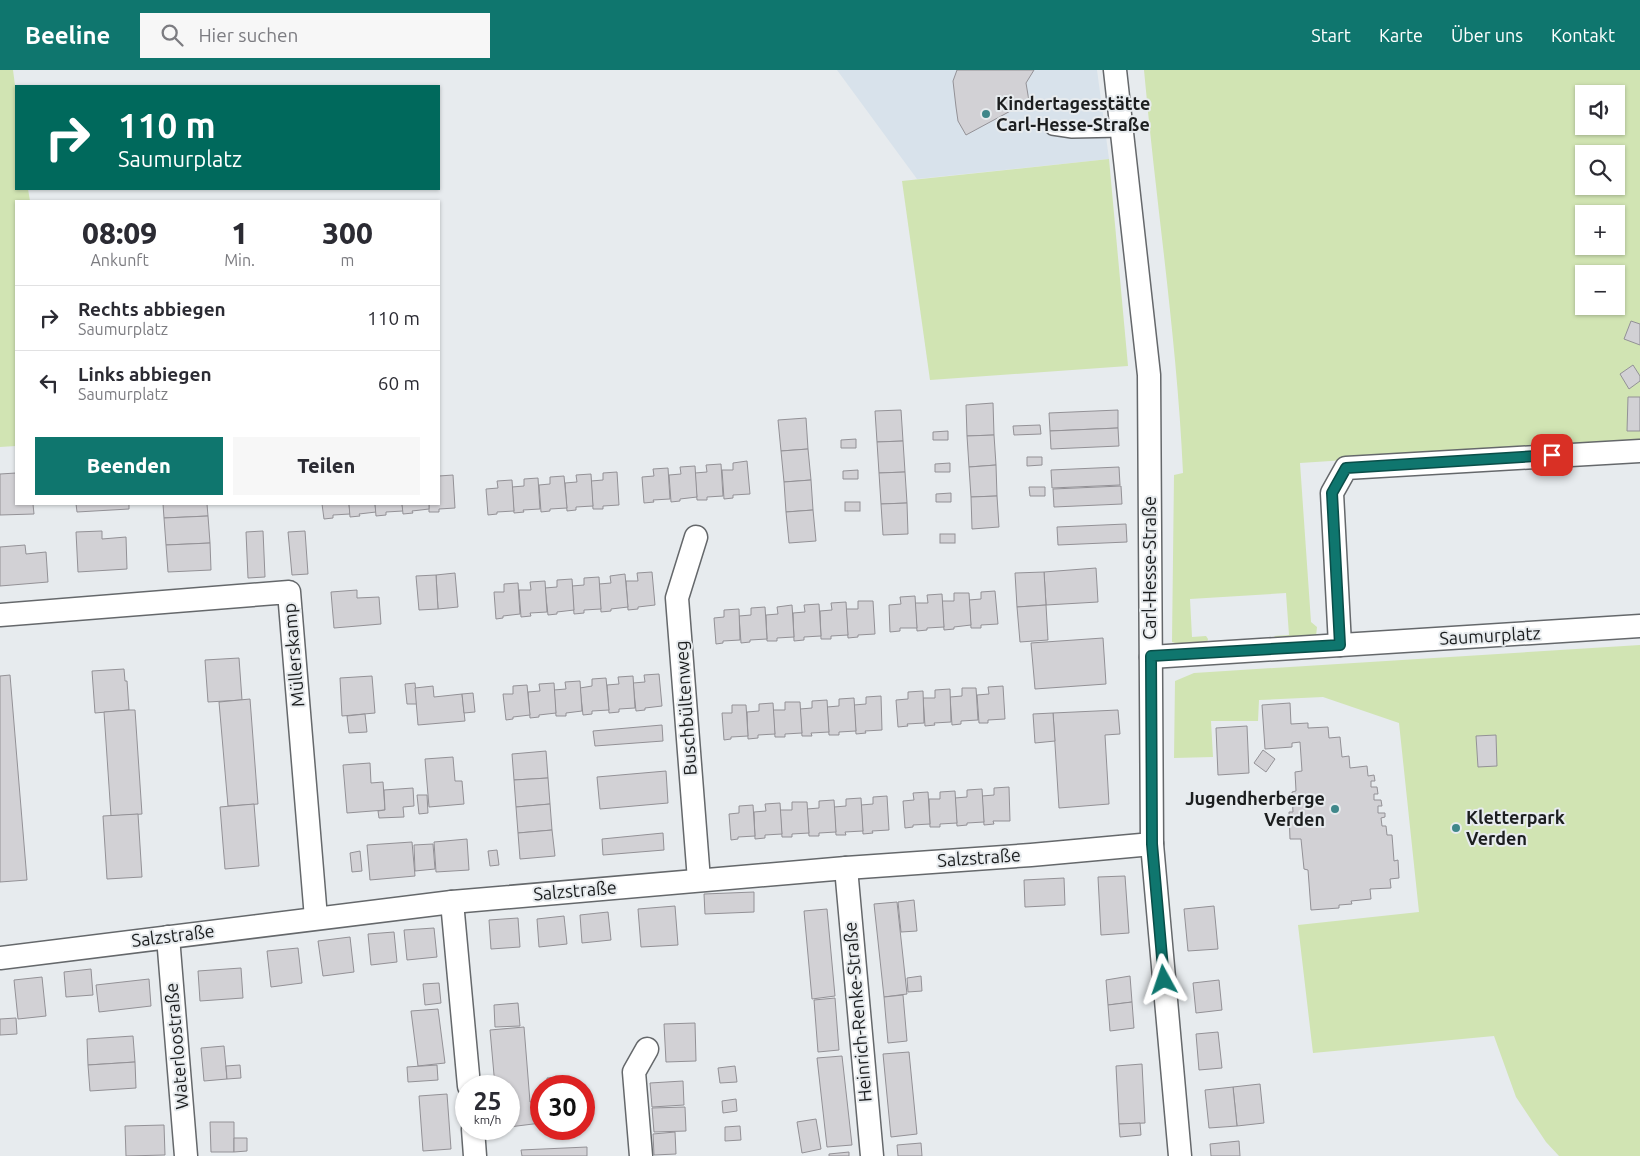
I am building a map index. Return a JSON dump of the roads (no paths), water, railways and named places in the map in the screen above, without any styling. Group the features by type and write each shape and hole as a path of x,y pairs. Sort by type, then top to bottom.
{"street":[{"name":"Carl-Hesse-Straße","path":"1115,70 1149,375 1152,844 1180,1156"},
{"path":"1340,645 1332,493 1346,468 1640,451"},
{"name":"Buschbültenweg","path":"696,537 677,598 699,880"},
{"name":"Müllerskamp","path":"0,615 289,592 316,918"},
{"name":"Saumurplatz","path":"1151,656 1640,626"},
{"name":"Salzstraße","path":"0,958 452,902 699,880 1152,844"},
{"name":"Heinrich-Renke-Straße","path":"846,868 872,1156"},
{"path":"452,902 468,1075"},
{"name":"Waterloostraße","path":"168,937 186,1156"},
{"path":"641,1156 634,1072 646,1050"},
{"path":"474,1140 475,1156"}],"lane":[{"path":"1052,129 1072,132 1122,131"}],"place":[{"name":"Kindertagesstätte Carl-Hesse-Straße","path":"986,114"},
{"name":"Jugendherberge Verden","path":"1335,809"},
{"name":"Kletterpark Verden","path":"1456,828"}]}
